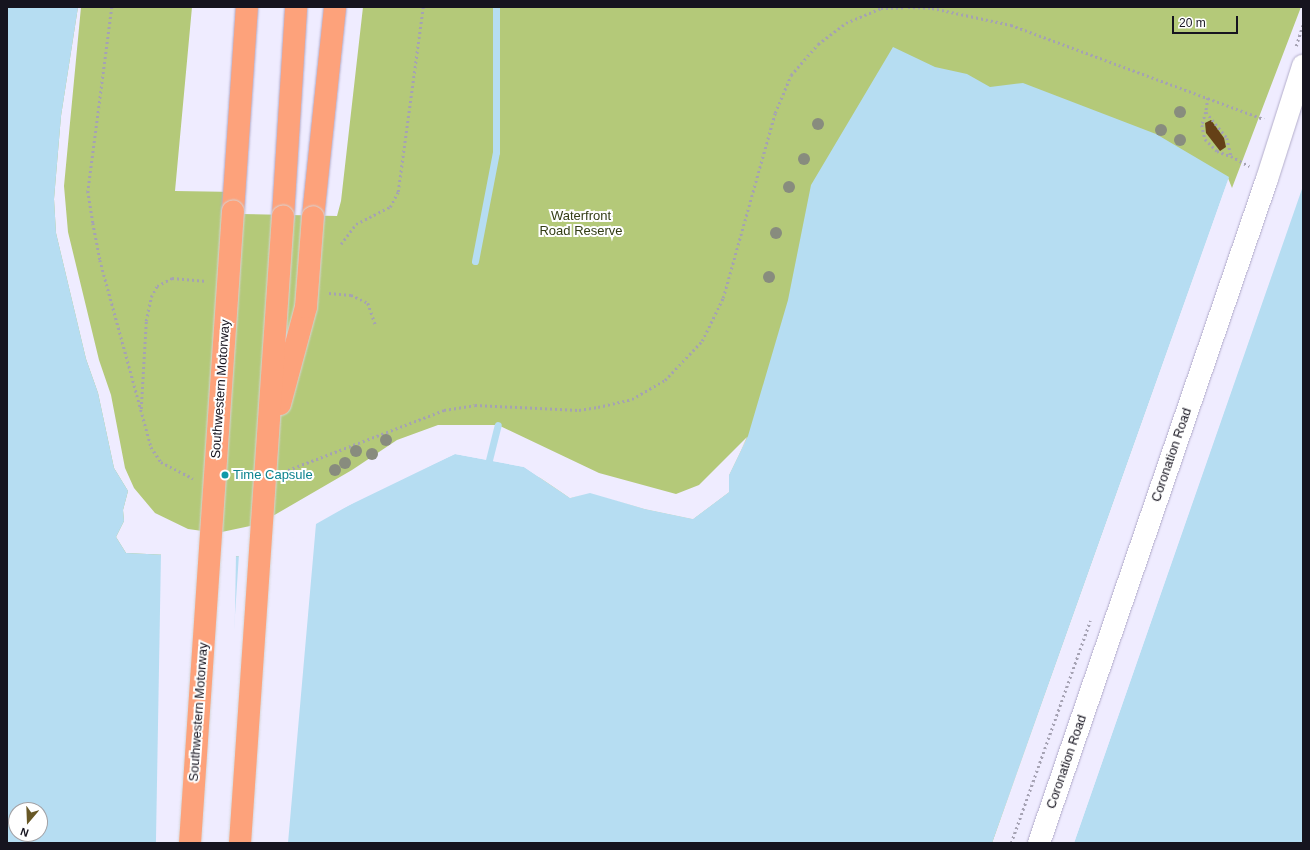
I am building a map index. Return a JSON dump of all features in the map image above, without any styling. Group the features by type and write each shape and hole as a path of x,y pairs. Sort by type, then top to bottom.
{"highway":[{"path":"238,7 244,50"},
{"name":"Southwestern Motorway","path":"190,843 247,7"},
{"path":"240,843 296,7"},
{"path":"266,453 306,307 313,217 335,7"}],"lane":[{"name":"Coronation Road","path":"1039,843 1284,126 1303,66"}],"path":[{"path":"112,7 88,191 95,230 102,267 151,447 161,462 197,479"},
{"path":"341,244 356,224 390,208 398,192 423,7"},
{"path":"283,472 444,410 475,405 579,410 632,399 665,380 702,341 720,306 731,275 775,112 791,75 806,55 830,34 846,23 881,7 907,7 954,12 1011,25 1284,126"},
{"path":"1208,98 1202,125 1205,139 1217,150 1250,166"},
{"path":"1206,112 1227,138 1231,156"}],"green space":[{"name":"Waterfront Road Reserve","path":"7,7 78,7 61,116 54,199 56,233 86,359 98,393 114,468 128,491 123,510 124,521 116,537 126,553 210,557 247,556 290,542 502,464 544,479 570,498 590,492 645,509 693,519 729,492 729,475 747,437 699,485 676,494 599,473 498,425 438,425 397,440 352,470 259,524 217,533 188,529 155,513 134,488 125,468 111,395 99,360 68,232 64,186 81,7 192,7 175,191 237,192 239,214 337,216 341,201 363,7 1301,7 1232,188 1228,178 992,843 64,641"}],"water":[{"path":"7,7 78,7 61,116 54,199 56,233 86,359 98,393 114,468 128,491 123,510 124,521 116,537 126,553 210,557 247,556 290,542 325,517 455,454 524,467 570,498 590,492 645,509 693,519 729,492 729,475 748,436 788,300 811,185 893,47 935,67 967,74 990,87 1023,83 1156,134 1229,177 992,843 7,843"},
{"path":"1303,186 1303,843 1074,843 1287,232"}],"pier":[{"path":"1229,177 1208,244 992,843 1206,243"},
{"path":"1303,184 1074,843 1072,843 1285,231"},
{"path":"748,436 729,475 729,492 693,519 645,509 590,493 570,498 524,467 455,454 370,494 455,452 524,465 570,496 591,491 645,507 693,517 727,491 727,474"},
{"path":"369,494 316,524 288,843 220,843 239,554 289,540 324,516"},
{"path":"161,553 236,554 231,843 156,843"}],"building":[{"path":"1211,120 1224,138 1226,147 1220,151 1206,133 1205,123"}],"waterway":[{"path":"475,261 496,152 496,7"},
{"path":"489,460 498,425"}],"place":[{"name":"Time Capsule","path":"225,475"}]}
